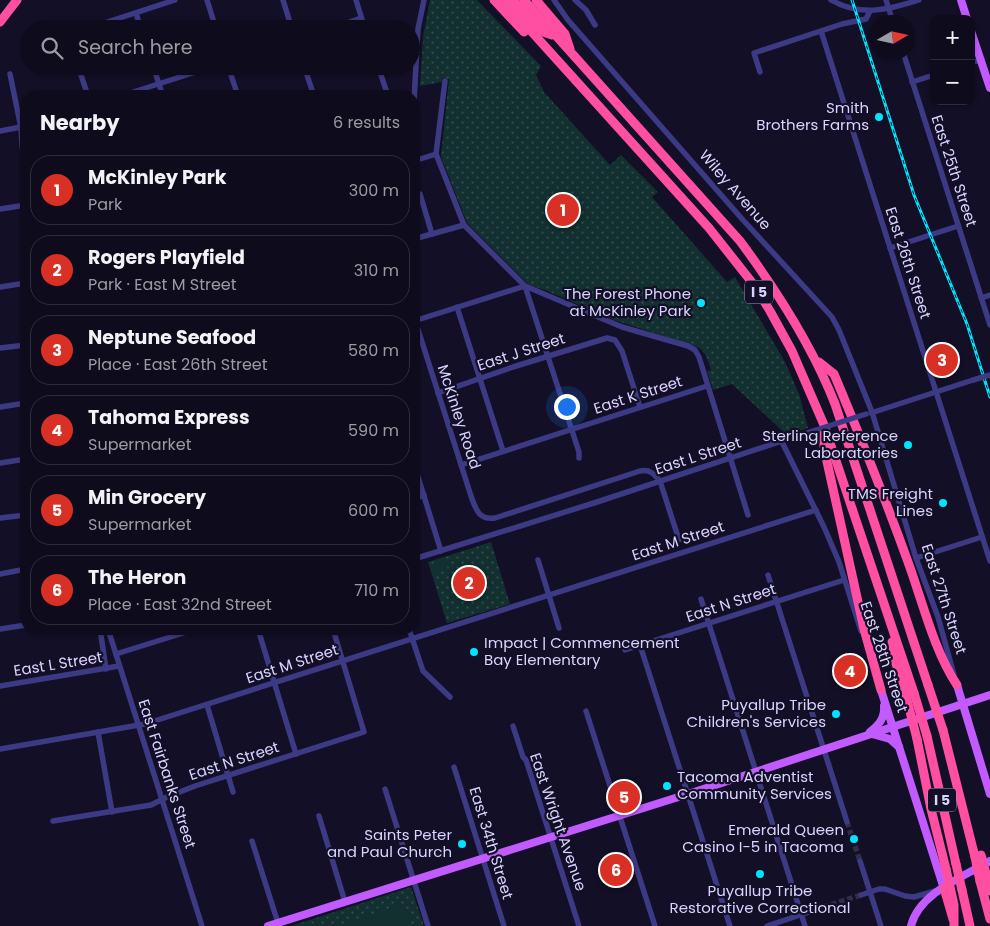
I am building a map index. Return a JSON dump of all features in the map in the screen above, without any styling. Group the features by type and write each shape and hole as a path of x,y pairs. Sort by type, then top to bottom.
{"highway":[{"path":"0,22 17,0"},
{"name":"I 5","path":"494,0 665,178"},
{"name":"I 5","path":"503,0 727,249 754,285 792,351 824,425 868,554 910,695 927,736 970,926"},
{"name":"I 5","path":"513,0 543,32 556,37"},
{"name":"I 5","path":"524,0 740,241 761,269 816,361 835,404 943,730 967,804 984,879"},
{"path":"536,0 565,34 572,54"},
{"path":"816,361 834,374 887,506 946,666 957,685"},
{"path":"824,425 824,448 864,629 882,693"},
{"path":"910,695 935,828 954,905 953,926"},
{"path":"984,879 990,891"},
{"path":"984,879 990,919"},
{"path":"944,888 953,926"}],"main road":[{"path":"961,0 966,15"},
{"path":"975,44 990,88"},
{"name":"East 27th Street","path":"957,685 990,794"},
{"path":"870,733 878,726 883,717 882,693"},
{"name":"East 28th Street","path":"882,693 944,888"},
{"path":"268,926 620,816 990,695"},
{"path":"870,733 890,739 900,748"},
{"path":"911,926 914,916 925,901 990,861"}],"street":[{"path":"114,20 174,0"},
{"path":"207,0 213,20"},
{"path":"283,0 289,20"},
{"path":"355,20 361,18 356,0"},
{"path":"420,20 424,0"},
{"name":"Wiley Avenue","path":"554,0 573,25 743,220 832,318 839,330 869,413"},
{"path":"575,0 586,10 595,25"},
{"path":"830,0 852,9 870,11 889,9 918,0"},
{"path":"886,0 891,15"},
{"path":"760,72 754,53 820,31 866,19 870,11"},
{"path":"136,13 138,20"},
{"name":"East 26th Street","path":"820,31 990,561"},
{"name":"East 25th Street","path":"905,60 990,325"},
{"path":"975,62 980,60"},
{"path":"10,74 20,112"},
{"path":"81,75 86,90"},
{"path":"156,75 161,90"},
{"path":"140,90 186,75"},
{"path":"231,75 236,90"},
{"path":"307,75 312,90"},
{"path":"381,75 386,90"},
{"path":"415,75 415,90"},
{"path":"912,82 930,76"},
{"path":"445,81 436,154 464,226 525,286 622,326 681,344 697,353 748,515"},
{"path":"0,131 20,128"},
{"path":"420,159 436,154"},
{"path":"420,194 432,234"},
{"path":"0,209 20,205"},
{"path":"420,237 464,226"},
{"path":"890,248 958,226"},
{"path":"0,287 20,284"},
{"path":"420,318 525,286"},
{"path":"525,286 579,452 579,458"},
{"path":"981,298 990,295"},
{"path":"457,307 503,451"},
{"name":"McKinley Road","path":"420,338 461,465 477,511 481,516 495,518 643,470 654,473 660,481"},
{"name":"East J Street","path":"438,392 602,339 612,339 622,351 640,407"},
{"path":"0,348 20,346"},
{"name":"East L Street","path":"420,557 990,375"},
{"name":"East K Street","path":"461,465 707,386"},
{"path":"0,407 20,404"},
{"name":"East 27th Street","path":"869,413 916,558 938,617 957,685"},
{"name":"East 28th Street","path":"782,442 816,510 839,562 882,693"},
{"path":"0,463 20,460"},
{"path":"660,481 679,540"},
{"path":"420,483 441,551"},
{"path":"420,497 424,496"},
{"name":"East M Street","path":"0,748 139,726 816,510"},
{"path":"0,518 20,515"},
{"path":"916,558 982,537"},
{"path":"538,560 559,628"},
{"path":"0,574 20,570"},
{"path":"768,575 847,822"},
{"name":"East N Street","path":"626,650 844,580"},
{"path":"701,599 805,926"},
{"path":"0,629 20,626"},
{"path":"101,635 106,669"},
{"name":"East Fairbanks Street","path":"110,635 202,926"},
{"name":"East L Street","path":"116,654 177,635"},
{"path":"260,635 296,754"},
{"path":"336,635 344,660"},
{"path":"411,635 423,671 450,697"},
{"path":"640,645 730,926"},
{"name":"East N Street","path":"53,821 151,805 195,786 364,732 344,660"},
{"name":"East L Street","path":"0,686 120,666"},
{"path":"207,705 233,792"},
{"path":"586,711 655,926"},
{"name":"East Wright Avenue","path":"513,726 523,757 526,760 579,926"},
{"path":"98,732 112,812"},
{"name":"East 34th Street","path":"454,767 504,926"},
{"path":"385,789 428,926"},
{"path":"319,816 344,902"},
{"path":"252,841 278,923"},
{"path":"860,861 872,892 881,926"},
{"path":"862,895 872,892 890,892 914,897 944,888"},
{"path":"767,926 814,910"}],"green space":[{"path":"430,0 477,0 541,66 536,75 544,92 610,165 621,155 658,192 652,197 727,282 735,277 785,362 799,394 808,428 787,435 732,384 713,390 707,371 711,370 709,363 705,354 698,347 614,320 529,285 467,223 441,157 449,79 442,78 442,82 420,86 423,37"},
{"path":"491,542 510,604 447,623 428,562"},
{"path":"444,560 448,569 432,574 429,565"},
{"path":"411,887 424,926 291,926"},
{"path":"405,904 412,926 337,926"}],"tunnel":[{"path":"847,822 860,861"},
{"path":"815,910 861,895"}],"railway":[{"path":"852,0 914,195 967,324 990,397"}],"place":[{"name":"Smith Brothers Farms","path":"879,117"},
{"name":"McKinley Park","path":"563,210"},
{"name":"The Forest Phone at McKinley Park","path":"701,303"},
{"name":"Neptune Seafood","path":"942,360"},
{"name":"Sterling Reference Laboratories","path":"908,445"},
{"name":"TMS Freight Lines","path":"943,503"},
{"name":"Rogers Playfield","path":"469,583"},
{"name":"Impact | Commencement Bay Elementary","path":"474,652"},
{"name":"Tahoma Express","path":"850,671"},
{"name":"Puyallup Tribe Children's Services","path":"836,714"},
{"name":"Tacoma Adventist Community Services","path":"667,786"},
{"name":"Min Grocery","path":"624,797"},
{"name":"Emerald Queen Casino I-5 in Tacoma","path":"854,839"},
{"name":"Saints Peter and Paul Church","path":"462,844"},
{"name":"The Heron","path":"616,870"},
{"name":"Puyallup Tribe Restorative Correctional","path":"760,874"}]}
